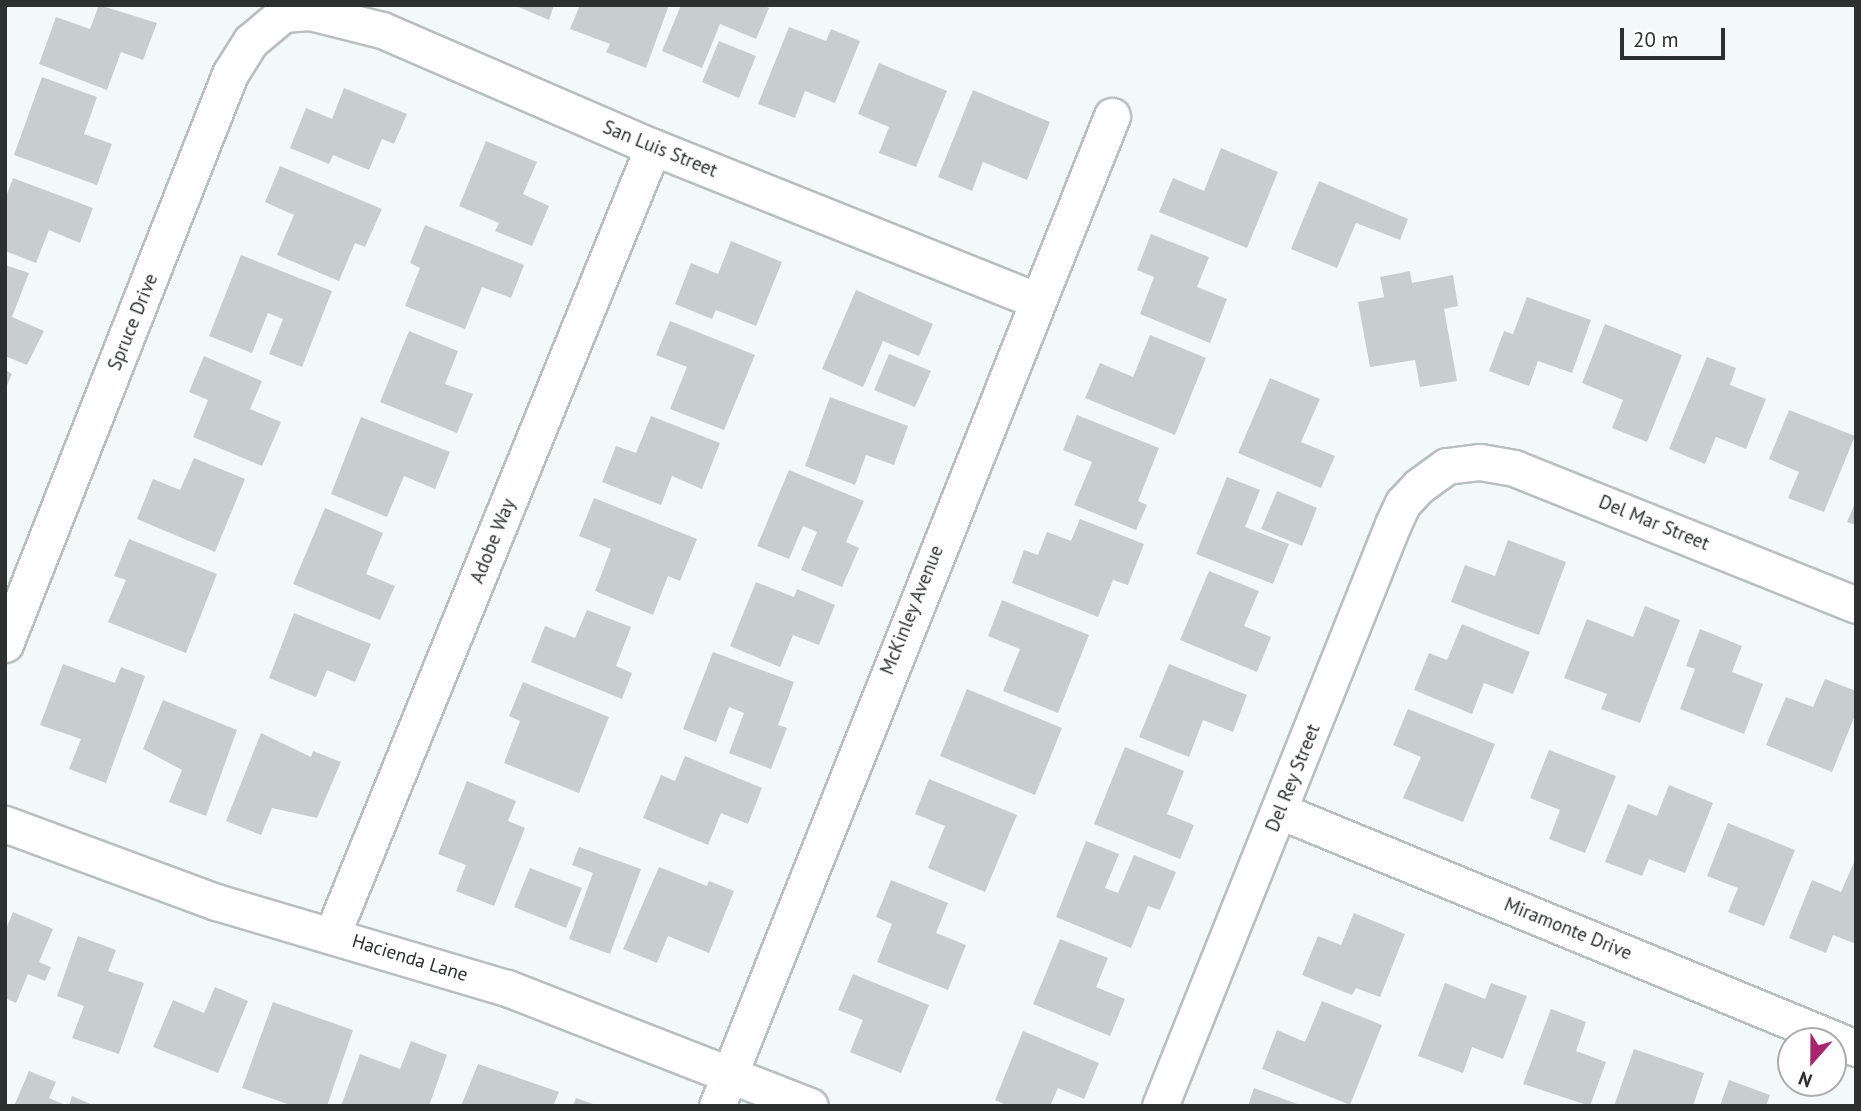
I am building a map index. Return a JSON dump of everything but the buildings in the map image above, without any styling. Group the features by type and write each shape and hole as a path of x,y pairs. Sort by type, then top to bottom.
{"street":[{"name":"San Luis Street","path":"283,14 320,14 382,30 653,147 1036,300"},
{"name":"Spruce Drive","path":"5,644 230,74 251,41 283,14"},
{"name":"McKinley Avenue","path":"717,1106 1036,300 1112,116"},
{"name":"Adobe Way","path":"332,935 653,147"},
{"name":"Del Mar Street","path":"1447,466 1480,463 1514,468 1856,605"},
{"name":"Del Rey Street","path":"1160,1106 1403,503 1447,466"},
{"name":"Miramonte Drive","path":"1280,811 1856,1048"},
{"name":"Hacienda Lane","path":"5,824 216,902 507,988 810,1106"}]}
